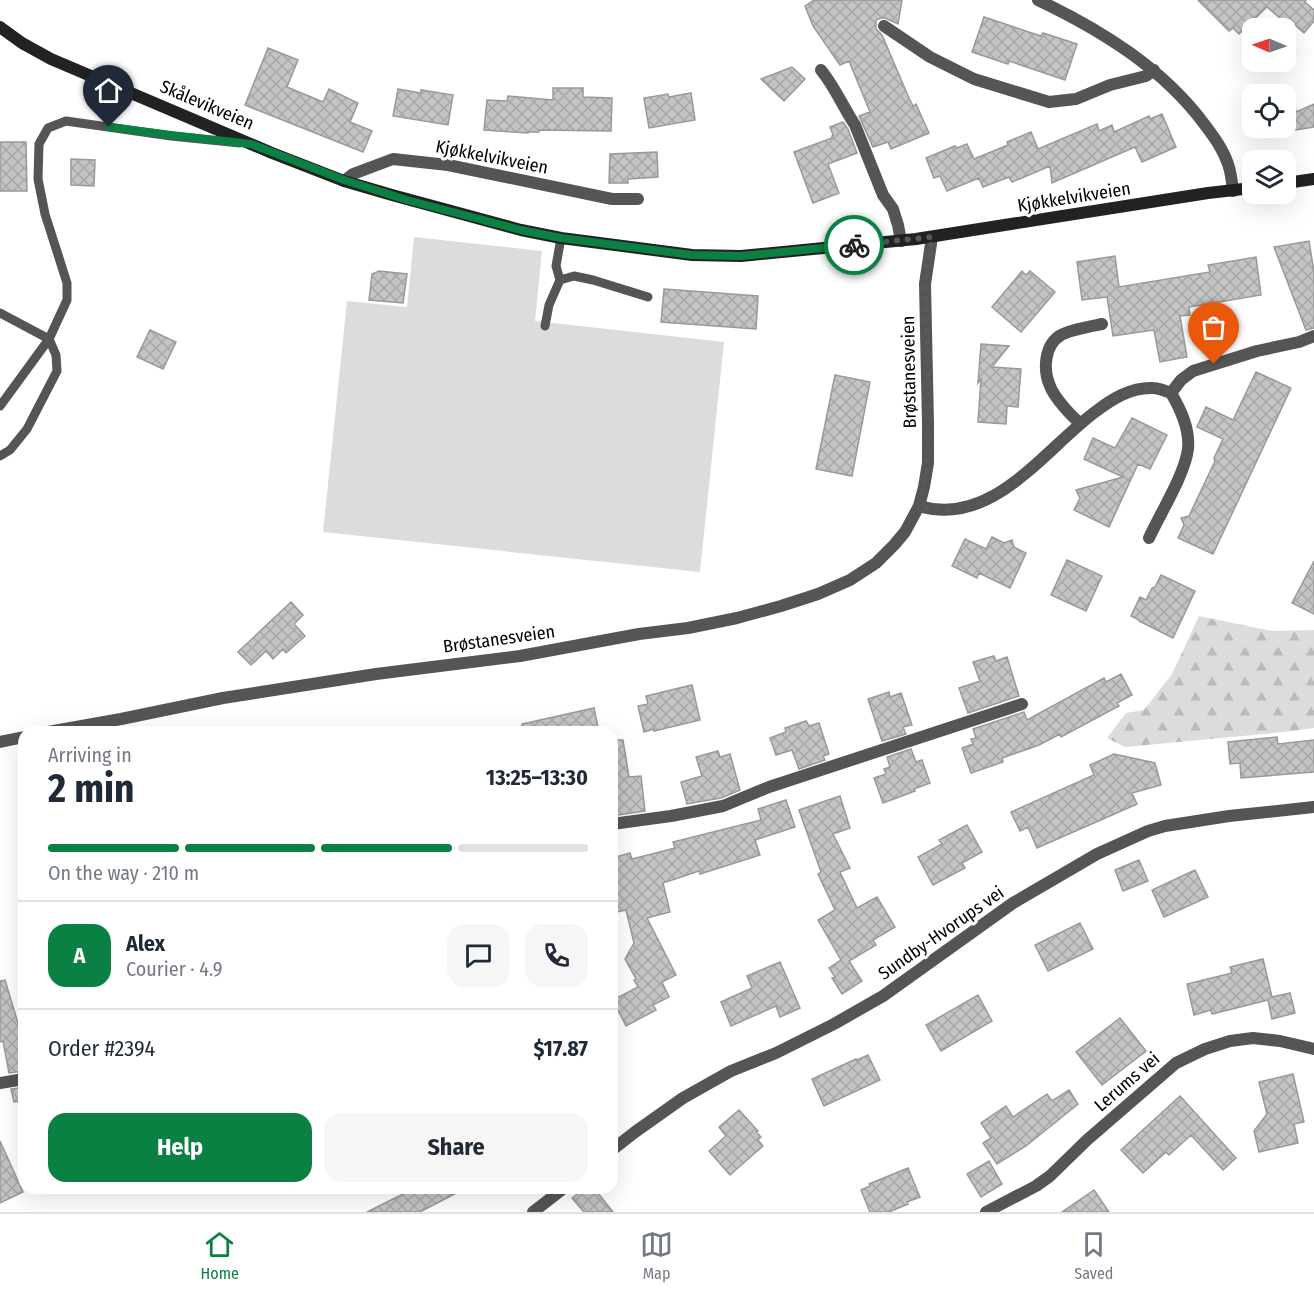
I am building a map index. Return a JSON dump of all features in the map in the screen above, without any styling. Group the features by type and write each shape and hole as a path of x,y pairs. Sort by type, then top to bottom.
{"main road":[{"name":"Skålevikveien","path":"0,27 22,43 51,58 272,153"},
{"name":"Kjøkkelvikveien","path":"272,153 344,180 423,205 521,230 561,238 692,255 731,256 901,241 1242,190"},
{"path":"1296,182 1314,179"}],"street":[{"path":"1038,0 1128,51 1154,70 1190,105 1219,144 1228,165 1233,191"},
{"path":"884,26 930,57 974,79 1049,102 1076,99 1110,85 1146,76 1154,70"},
{"path":"821,70 855,125 892,209 901,241"},
{"name":"Kjøkkelvikveien","path":"344,180 353,174 393,159 448,165 612,199 638,199"},
{"name":"Brøstanesveien","path":"82,726 224,698 376,674 520,656 639,634 688,628 781,606 818,594 850,580 876,563 905,532 919,506 924,486 928,463 925,284 932,237"},
{"path":"1080,423 1072,418 1050,388 1046,371 1048,350 1062,334 1102,324"},
{"path":"1171,393 1181,380 1193,371 1314,336"},
{"path":"919,506 946,511 984,501 1024,474 1080,423 1111,400 1136,389 1155,387 1171,393 1181,410 1187,428 1188,449 1182,472 1149,538"},
{"path":"618,823 723,806 769,787 1022,704"},
{"path":"2,744 18,738"},
{"name":"Sundby-Hvorups vei","path":"618,1145 683,1098 731,1071 776,1053 834,1024 883,996 1013,903 1097,854 1148,831 1166,826 1229,816 1314,807"},
{"name":"Lerums vei","path":"986,1212 1036,1186 1050,1176 1087,1140 1176,1063 1205,1049 1230,1041 1253,1038 1280,1041 1314,1049"},
{"path":"0,1083 18,1081"},
{"path":"533,1212 556,1194"}],"lane":[{"path":"0,406 49,339 67,300 67,283 45,214 38,179 39,144 48,128 66,121 251,144"},
{"path":"545,326 549,305 560,280 556,266 561,238"},
{"path":"560,280 574,276 648,297"},
{"path":"0,313 49,339 56,355 57,371 27,429 10,450 0,456"}],"green space":[{"path":"414,237 542,251 535,321 724,342 700,572 323,532 347,301 407,307"},
{"path":"1199,616 1272,631 1314,630 1314,728 1125,747 1107,738 1126,713 1144,710 1172,674"}],"building":[{"path":"814,0 902,0 898,24 881,18 876,20 876,29 882,35 909,98 913,106 916,104 929,133 891,149 888,142 873,147 859,116 870,112 849,61 840,65 813,26 805,6"},
{"path":"1198,0 1306,0 1305,2 1314,10 1314,21 1304,33 1296,26 1296,18 1280,18 1267,7 1256,18 1242,18 1242,31 1239,34 1233,28 1229,31"},
{"path":"984,17 1041,36 1043,33 1077,44 1065,80 1009,61 1008,64 972,52"},
{"path":"268,48 298,60 287,87 323,102 329,89 358,103 350,122 372,131 363,152 245,105"},
{"path":"792,67 805,79 784,101 761,79"},
{"path":"553,88 583,88 583,97 612,98 611,131 539,130 539,132 528,133 484,130 487,100 507,101 508,96 553,100"},
{"path":"398,89 453,95 448,125 393,116"},
{"path":"691,93 695,120 649,128 644,98"},
{"path":"1314,104 1314,127 1296,130 1296,112"},
{"path":"1162,114 1176,147 1142,162 1135,147 1052,183 1050,166 1012,182 1009,177 983,187 979,178 947,191 940,176 934,178 926,158 955,146 957,148 967,144 974,159 1008,145 1007,142 1031,132 1038,149 1097,124 1099,131 1112,125 1114,132 1149,116 1150,119"},
{"path":"843,122 857,153 828,164 839,193 813,203 794,152 832,138 830,127"},
{"path":"0,142 26,142 27,191 0,191"},
{"path":"657,152 658,177 628,179 628,183 609,183 610,154"},
{"path":"71,159 95,160 94,186 71,185"},
{"path":"1309,241 1314,272 1314,328 1306,330 1274,247"},
{"path":"1115,256 1119,287 1210,272 1208,265 1256,257 1261,295 1189,307 1190,315 1180,316 1187,357 1160,362 1154,330 1113,336 1107,297 1082,300 1077,262"},
{"path":"379,271 407,274 403,303 369,300 372,274"},
{"path":"1022,271 1026,275 1030,271 1055,292 1021,332 992,307"},
{"path":"664,289 758,296 756,329 661,322"},
{"path":"150,330 176,342 163,369 137,357"},
{"path":"981,344 1009,346 992,367 1021,369 1018,407 1007,406 1006,424 978,422"},
{"path":"1256,372 1291,388 1213,554 1178,538 1184,525 1181,518 1189,516 1223,439 1197,427 1206,407 1233,420"},
{"path":"835,375 870,382 852,476 816,469"},
{"path":"1132,418 1167,435 1150,469 1138,464 1109,527 1074,510 1080,498 1076,490 1123,477 1084,459 1093,438 1115,448"},
{"path":"992,537 1004,543 1012,540 1014,547 1026,553 1010,588 979,573 977,578 952,566 965,539 986,549"},
{"path":"1067,560 1102,576 1086,611 1051,595"},
{"path":"1314,561 1314,614 1292,603"},
{"path":"1161,575 1195,591 1173,638 1131,616 1140,597 1146,600"},
{"path":"291,602 303,615 294,624 305,636 286,653 283,649 273,659 266,651 251,665 238,652"},
{"path":"994,656 996,661 1007,657 1019,696 968,713 959,688 980,681 973,662"},
{"path":"1121,674 1132,695 1117,703 1119,706 1061,737 1060,734 1039,745 1002,758 1003,762 971,773 962,748 973,744 971,739 976,738 973,729 1024,712 1027,720 1104,678 1106,682"},
{"path":"692,685 700,720 644,732 638,706 648,704 646,696"},
{"path":"889,692 890,697 901,693 912,725 903,727 906,734 882,741 868,699"},
{"path":"594,708 598,726 522,726 522,724"},
{"path":"806,721 809,726 819,723 829,754 823,756 825,760 799,769 792,750 776,755 770,738 786,732 785,728"},
{"path":"1277,737 1278,744 1314,740 1314,772 1241,778 1240,763 1230,764 1228,742"},
{"path":"618,740 623,740 629,777 641,776 645,811 618,815"},
{"path":"911,749 916,762 922,760 930,783 883,803 874,778 886,774 884,769 890,767 887,757"},
{"path":"718,751 720,757 730,754 740,790 721,798 687,804 681,782 702,776 696,757"},
{"path":"1114,754 1155,763 1161,785 1132,793 1137,804 1037,848 1028,827 1020,831 1011,812 1094,775 1090,765"},
{"path":"840,796 850,828 833,834 850,868 840,872 857,908 877,897 895,927 873,940 876,945 849,961 862,981 842,994 829,968 841,960 818,920 835,910 818,874 821,872 799,810"},
{"path":"786,800 795,827 755,840 760,855 663,883 670,912 647,918 676,975 662,982 669,997 653,1005 656,1010 626,1026 618,1010 618,997 638,987 625,959 634,943 626,910 618,912 618,856 630,853 632,859 675,848 673,842 761,820 758,809"},
{"path":"967,825 982,852 962,863 965,868 933,885 918,857 942,844 939,840"},
{"path":"1139,860 1148,881 1123,891 1115,870"},
{"path":"1195,870 1208,897 1164,917 1152,890"},
{"path":"1080,923 1093,949 1048,971 1035,945"},
{"path":"1263,959 1272,997 1290,993 1295,1013 1272,1019 1268,1000 1212,1014 1211,1010 1194,1015 1187,984 1232,973 1230,967"},
{"path":"780,962 800,1008 780,1017 776,1006 731,1026 721,1002 752,988 747,976"},
{"path":"5,980 18,1023 18,1072 9,1073 3,1041 0,1042 0,981"},
{"path":"978,995 992,1021 941,1051 926,1025"},
{"path":"1120,1018 1146,1051 1102,1085 1076,1052"},
{"path":"868,1055 880,1080 824,1106 812,1079"},
{"path":"1293,1074 1304,1122 1294,1124 1298,1143 1259,1152 1254,1131 1267,1114 1259,1082"},
{"path":"18,1088 18,1102 14,1102 11,1089"},
{"path":"1069,1090 1078,1104 1026,1146 997,1164 983,1143 991,1138 981,1123 1006,1106 1013,1117 1047,1094 1052,1101"},
{"path":"1180,1096 1236,1158 1223,1170 1191,1135 1169,1155 1166,1152 1143,1173 1121,1150"},
{"path":"739,1110 758,1131 756,1132 761,1137 758,1140 763,1146 730,1175 709,1151 726,1136 719,1127"},
{"path":"0,1141 18,1181 19,1194 0,1203"},
{"path":"989,1161 1002,1184 981,1197 967,1174"},
{"path":"908,1168 920,1197 889,1212 870,1212 861,1190 870,1186 869,1184"},
{"path":"1094,1190 1109,1212 1062,1212"},
{"path":"403,1194 454,1194 420,1212 367,1212"},
{"path":"577,1194 599,1194 613,1212 584,1212 572,1198"}],"way so far":[{"path":"854,245 932,237 925,284 928,463 919,506 946,511 984,501 1024,474 1080,423 1111,400 1136,389 1155,387 1171,393 1181,380 1193,371 1214,364"}],"route":[{"path":"109,127 251,144 344,180 423,205 561,238 692,255 741,256 854,245"}]}
